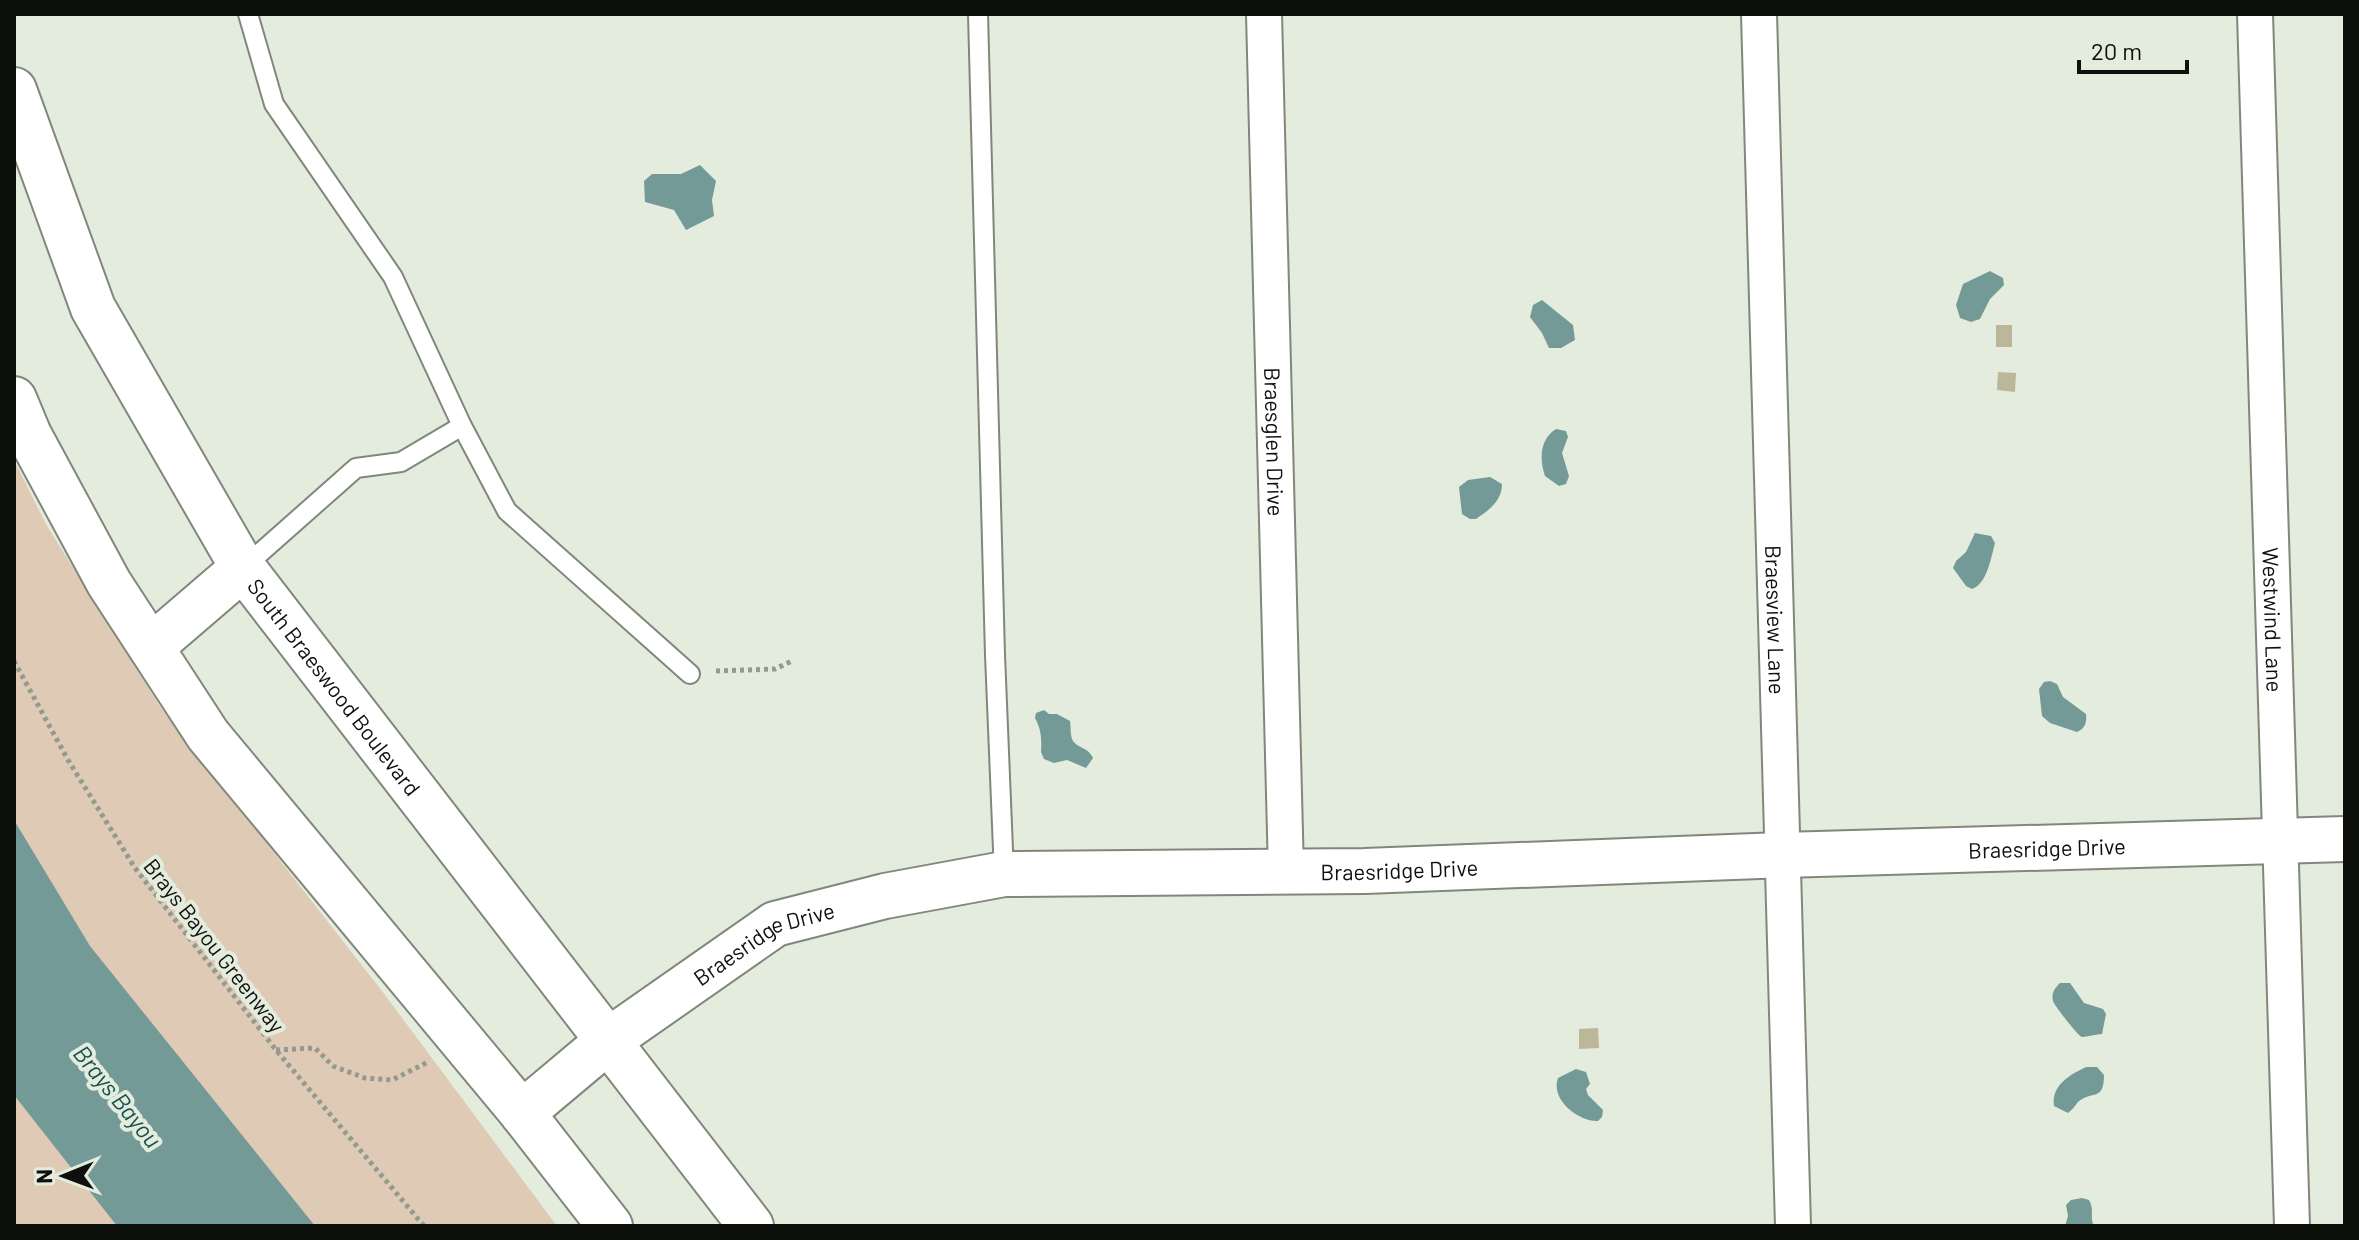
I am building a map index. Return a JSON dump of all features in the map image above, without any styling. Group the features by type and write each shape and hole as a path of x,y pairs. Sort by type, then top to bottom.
{"main road":[{"name":"South Braeswood Boulevard","path":"14,90 93,308 243,568 751,1226"},
{"path":"14,399 29,435 101,570 208,735 522,1113 610,1226"},
{"path":"151,647 243,568"},
{"name":"Braesridge Drive","path":"522,1113 609,1040 775,924 885,896 1004,874 1365,871 2345,839"}],"street":[{"name":"Braesglen Drive","path":"1264,14 1286,872"},
{"name":"Braesview Lane","path":"1759,14 1793,1226"},
{"name":"Westwind Lane","path":"2255,14 2292,1226"}],"lane":[{"path":"248,14 274,104 393,277 462,426 507,511 689,673"},
{"path":"978,14 1004,874"},
{"path":"243,568 356,468 401,462 462,426"}],"path":[{"name":"Brays Bayou Greenway","path":"14,661 68,760 135,868 276,1050 424,1226"},
{"path":"689,673 775,669 792,661"},
{"path":"276,1050 315,1048 333,1066 365,1078 392,1080 431,1060"}],"shaded area":[{"path":"14,460 47,526 161,708 385,995 557,1226 14,1226"}],"water":[{"path":"700,165 716,181 712,200 714,216 686,230 674,210 645,202 644,181 652,174 681,174"},
{"path":"1990,271 2003,278 2004,285 1990,299 1980,319 1971,322 1960,318 1956,305 1963,284"},
{"path":"1542,300 1573,325 1575,340 1561,348 1549,348 1530,317 1533,305"},
{"path":"1556,429 1566,431 1568,437 1562,453 1569,476 1566,484 1559,486 1545,476 1542,463 1544,444"},
{"path":"1490,477 1502,484 1500,495 1486,512 1476,519 1470,519 1462,514 1459,487 1468,480"},
{"path":"1975,533 1991,536 1995,543 1985,576 1972,589 1966,586 1953,568 1966,552"},
{"path":"2044,682 2057,684 2063,697 2086,714 2085,725 2077,732 2050,723 2042,716 2039,689"},
{"path":"1044,710 1070,721 1073,741 1093,758 1086,768 1067,760 1054,763 1044,759 1035,718 1036,713"},
{"name":"Brays Bayou","path":"14,820 90,946 315,1226 117,1226 14,1095"},
{"path":"2060,983 2070,983 2084,1003 2103,1009 2106,1014 2102,1034 2082,1037 2071,1026 2053,1001 2054,991"},
{"path":"2086,1067 2097,1067 2104,1075 2102,1089 2078,1102 2068,1113 2054,1106 2058,1087"},
{"path":"1576,1069 1586,1072 1590,1084 1586,1089 1588,1095 1603,1110 1598,1121 1574,1113 1558,1094 1558,1078"},
{"path":"2082,1198 2091,1204 2094,1226 2065,1226 2068,1216 2066,1205 2071,1200"}],"building":[{"path":"1996,325 2012,325 2012,347 1996,347"},
{"path":"1998,372 2016,373 2015,392 1997,390"},
{"path":"1598,1028 1599,1048 1579,1049 1579,1029"}]}
